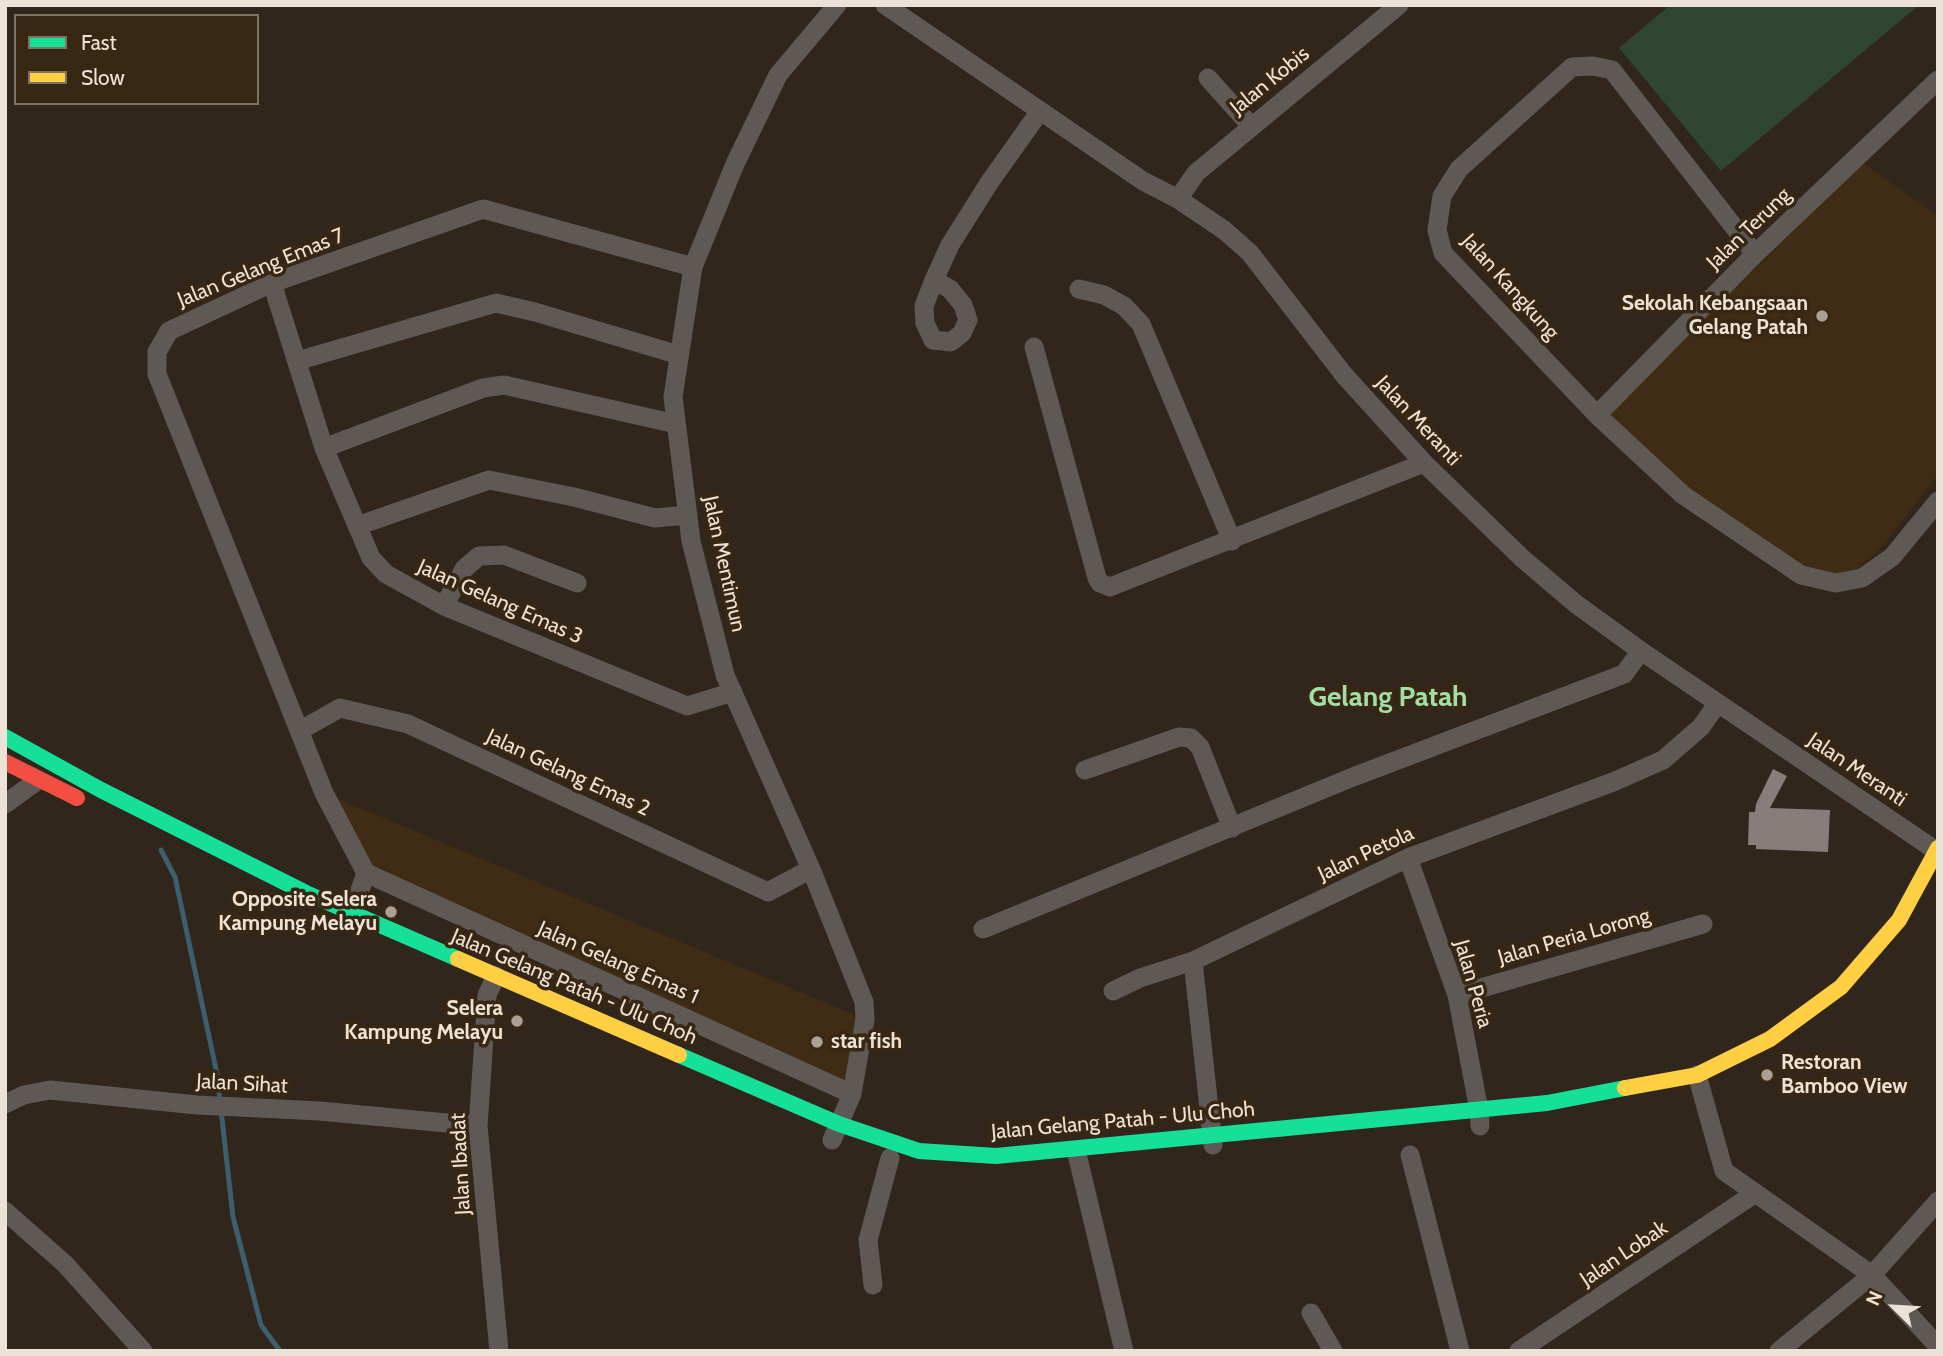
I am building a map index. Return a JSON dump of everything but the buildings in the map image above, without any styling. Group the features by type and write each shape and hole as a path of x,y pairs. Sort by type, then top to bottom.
{"main road":[{"name":"Jalan Gelang Patah - Ulu Choh","path":"5,737 100,790 306,893 382,944"},
{"path":"9,766 88,804"},
{"name":"Jalan Gelang Patah - Ulu Choh","path":"897,1161 995,1168 1213,1141 1480,1122 1548,1103 1697,1075 1770,1039 1841,987 1899,920 1937,851"},
{"name":"Jalan Gelang Patah - Ulu Choh","path":"238,877 300,907 350,920 496,976 834,1135 919,1151 996,1156 1077,1156"},
{"path":"1800,1037 1853,996 1909,931 1938,882"},
{"name":"Jalan Gelang Patah - Ulu Choh","path":"1213,1141 1440,1129"}],"street":[{"name":"Jalan Mentimun","path":"834,1135 852,1094 865,1019 864,1002 811,869 722,662 691,541 673,397 692,267 735,164 778,75 837,5"},
{"name":"Jalan Meranti","path":"885,5 903,12 1143,181 1224,230 1250,253 1344,375 1424,463 1524,559 1576,604 1642,651 1937,851"},
{"name":"Jalan Kobis","path":"1178,200 1196,173 1399,5"},
{"name":"Jalan Kangkung","path":"1755,254 1612,70 1593,66 1572,67 1459,169 1442,196 1437,230 1443,253 1597,415 1683,495 1801,575 1836,583 1863,578 1892,557 1938,501"},
{"path":"1208,78 1251,126"},
{"name":"Jalan Terung","path":"1597,415 1755,254 1938,80"},
{"path":"934,280 963,224 1040,111"},
{"name":"Jalan Gelang Emas 7","path":"366,873 324,793 157,373 156,352 169,331 272,283 484,209 692,267"},
{"name":"Jalan Gelang Emas 3","path":"272,283 324,448 371,558 386,574 444,606 687,706 733,692"},
{"path":"1080,289 1104,295 1124,306 1141,324 1232,541"},
{"path":"297,361 496,303 679,355"},
{"path":"1034,347 1100,583 1110,587 1116,587 1424,463"},
{"path":"324,448 483,388 504,385 676,424"},
{"path":"357,526 489,480 574,497 654,518 688,515"},
{"path":"444,606 464,569 479,556 504,555 576,583"},
{"path":"983,929 1353,777 1624,674 1642,651"},
{"name":"Jalan Petola","path":"1113,991 1140,978 1193,961 1409,858 1613,782 1662,760 1701,727 1718,703"},
{"name":"Jalan Gelang Emas 2","path":"301,730 340,708 408,724 768,892 811,869"},
{"path":"1085,771 1179,737 1191,738 1200,747 1231,828"},
{"path":"5,804 38,779"},
{"name":"Jalan Peria","path":"1409,858 1457,995 1480,1122"},
{"path":"350,920 366,873"},
{"name":"Jalan Gelang Emas 1","path":"366,873 852,1094"},
{"name":"Jalan Peria Lorong","path":"1457,995 1703,923"},
{"path":"1193,961 1213,1141"},
{"name":"Jalan Ibadat","path":"496,976 488,995 478,1126 499,1351"},
{"path":"1697,1075 1724,1171 1872,1275 1938,1346"},
{"name":"Jalan Sihat","path":"5,1104 24,1095 50,1090 197,1105 320,1111 478,1126"},
{"path":"1410,1155 1460,1351"},
{"path":"1077,1156 1124,1351"},
{"path":"873,1284 869,1240 897,1161"},
{"name":"Jalan Lobak","path":"1519,1351 1755,1194"},
{"path":"1779,1351 1872,1275 1938,1201"},
{"path":"5,1211 65,1264 143,1351"},
{"path":"1311,1313 1333,1351"}],"shaded area":[{"name":"Sekolah Kebangsaan Gelang Patah","path":"1863,163 1938,216 1938,475 1880,549 1853,572 1824,577 1789,564 1719,516 1605,416"},
{"path":"324,793 865,1019 852,1094 366,873"}],"green space":[{"path":"1670,5 1919,5 1721,171 1619,48"}],"waterway":[{"path":"161,850 175,877 217,1074 233,1217 261,1325 280,1351"}],"traffic: fast":[{"path":"5,737 101,790 306,893 458,959"},
{"path":"679,1055 839,1124 919,1151 996,1156 1547,1103 1625,1088"}],"traffic: slow":[{"path":"1625,1088 1697,1075 1770,1039 1841,987 1899,920 1938,848"},
{"path":"458,959 679,1055"}],"traffic: jam":[{"path":"5,762 77,798"}],"place":[{"name":"Sekolah Kebangsaan Gelang Patah","path":"1822,316"},
{"name":"Opposite Selera Kampung Melayu","path":"391,912"},
{"name":"Selera Kampung Melayu","path":"517,1021"},
{"name":"star fish","path":"817,1042"},
{"name":"Restoran Bamboo View","path":"1767,1075"}],"district":[{"name":"Gelang Patah","path":"1388,698"}]}
